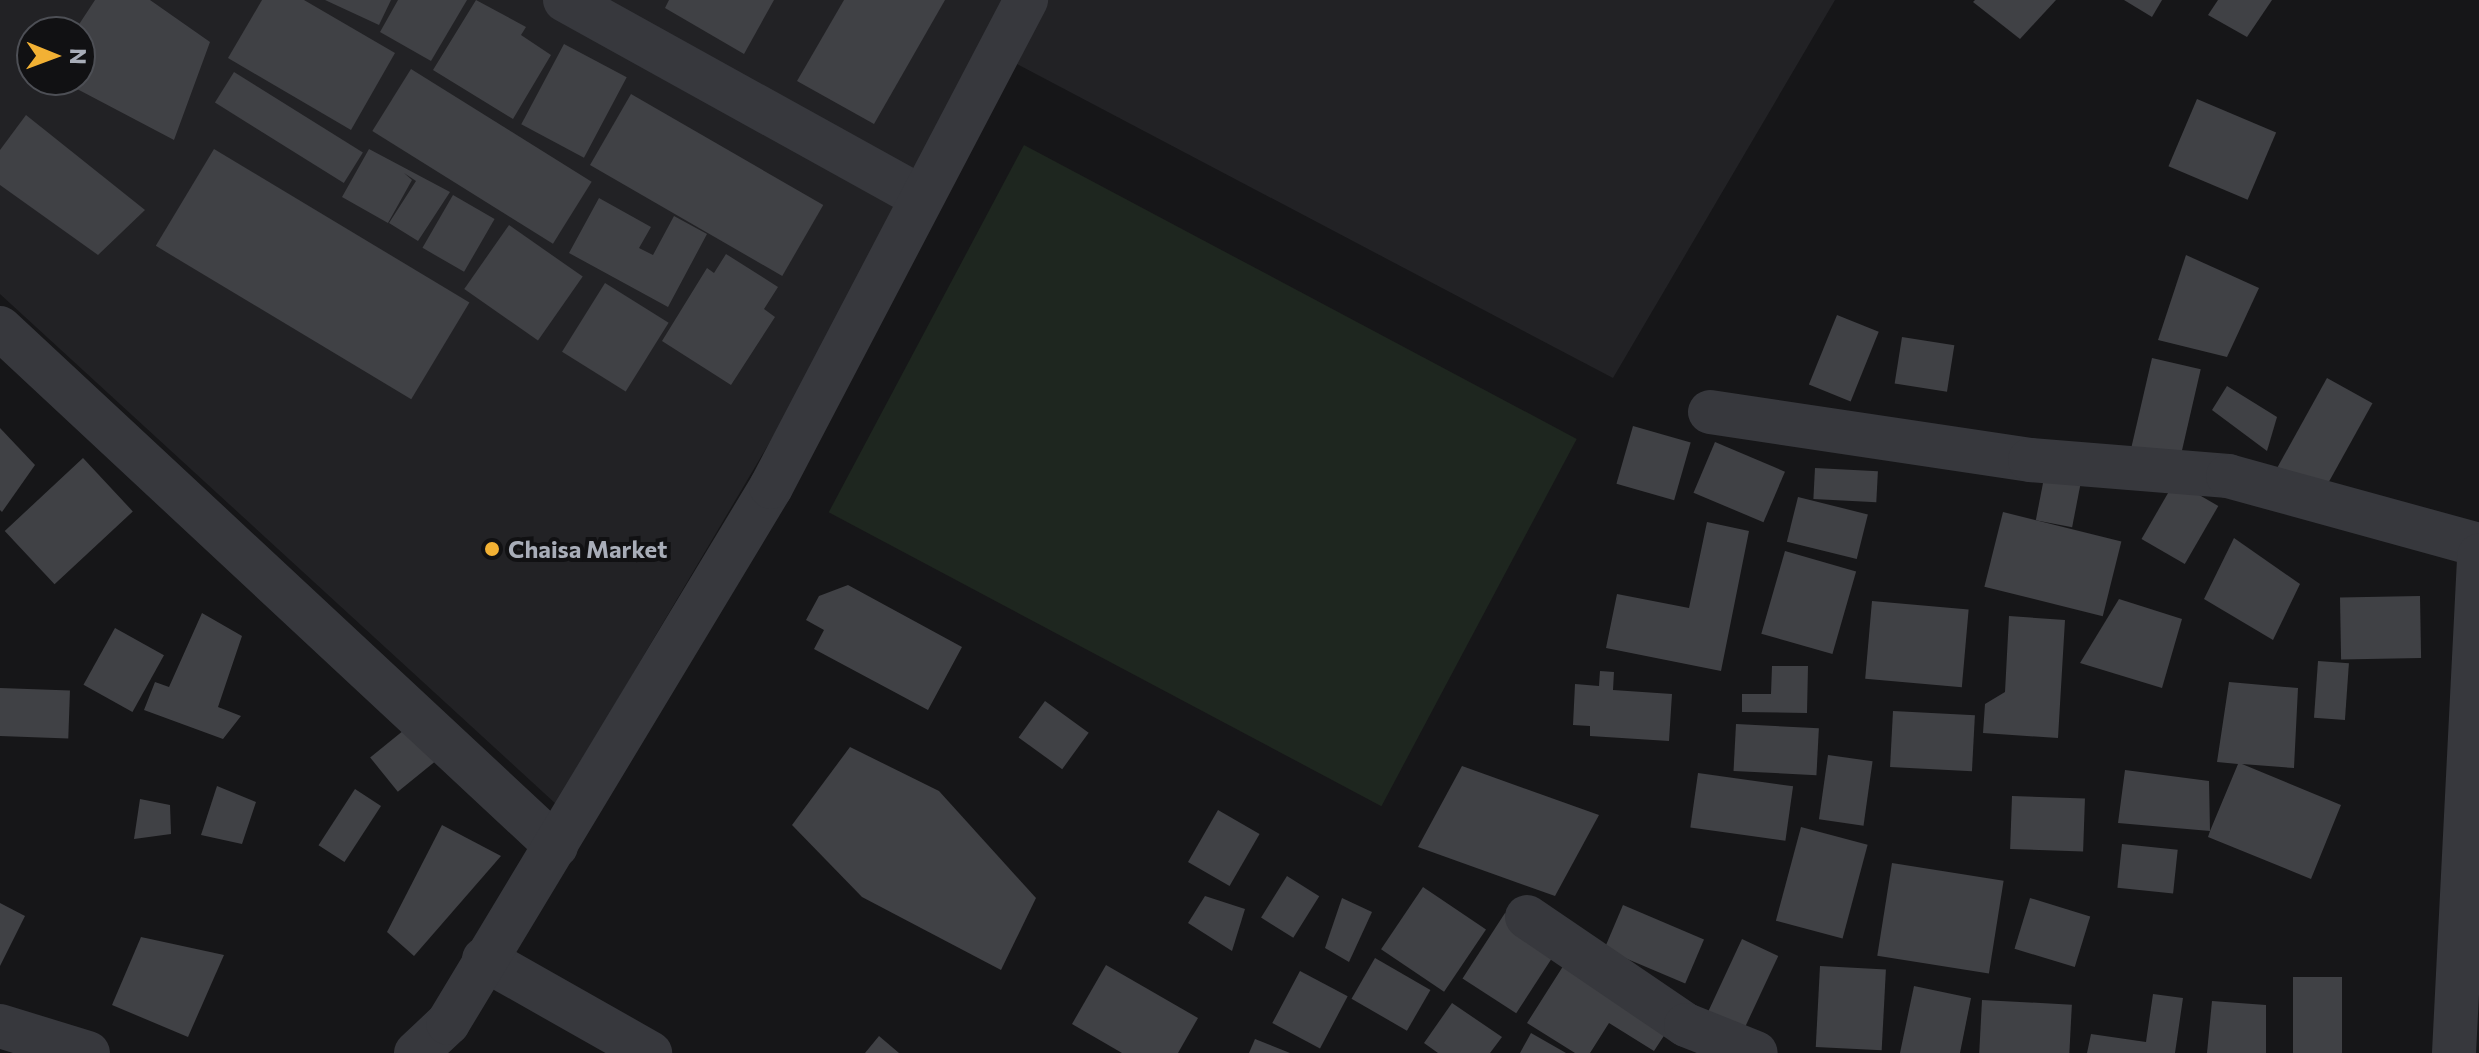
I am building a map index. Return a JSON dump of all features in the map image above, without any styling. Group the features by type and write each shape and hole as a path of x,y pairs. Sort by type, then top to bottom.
{"street":[{"path":"565,0 920,197"},
{"path":"416,1053 448,1023 771,487 920,197 1026,0"},
{"path":"0,328 556,846"},
{"path":"1710,412 2030,460 2228,476 2478,560 2454,1053"},
{"path":"1527,917 1686,1025 1756,1053"},
{"path":"484,959 650,1053"},
{"path":"0,1026 88,1053"}],"shaded area":[{"name":"Chaisa Market","path":"0,0 1835,0 1613,378 1013,62 911,203 556,804 0,294"},
{"path":"1024,145 1577,439 1381,806 829,512"}],"building":[{"path":"95,0 150,0 210,42 174,140 90,96 96,96 96,16 84,16"},
{"path":"262,0 304,0 395,53 351,130 228,58"},
{"path":"325,0 391,0 379,25"},
{"path":"398,0 467,0 431,61 380,32"},
{"path":"476,0 526,27 521,35 551,55 513,119 433,70"},
{"path":"669,0 774,0 744,54 665,8"},
{"path":"844,0 945,0 874,124 797,81"},
{"path":"1975,0 2056,0 2020,39 1973,2"},
{"path":"2124,0 2162,0 2152,17"},
{"path":"2218,0 2272,0 2247,37 2208,15"},
{"path":"564,44 627,77 584,158 521,124"},
{"path":"411,69 592,182 553,244 372,131"},
{"path":"234,72 363,153 344,183 215,103"},
{"path":"631,94 823,205 782,276 590,165"},
{"path":"2197,99 2276,133 2248,200 2168,166"},
{"path":"26,115 145,210 98,255 0,185 0,150"},
{"path":"214,149 469,302 411,399 156,246"},
{"path":"369,149 450,192 418,241 389,223 416,181 404,173 412,180 388,223 342,197"},
{"path":"453,195 495,219 464,272 422,248"},
{"path":"599,198 651,227 639,248 653,255 674,216 707,234 668,307 569,253"},
{"path":"509,225 583,277 538,341 464,289"},
{"path":"726,254 778,287 764,309 775,317 731,385 662,341 707,268 714,273"},
{"path":"2186,255 2259,288 2227,357 2158,340"},
{"path":"605,283 669,323 626,391 562,352"},
{"path":"1837,315 1879,332 1851,401 1809,385"},
{"path":"1902,337 1954,345 1947,392 1895,383"},
{"path":"2152,358 2201,369 2179,465 2130,453"},
{"path":"2327,378 2372,403 2322,495 2276,470"},
{"path":"2227,386 2277,417 2267,451 2212,410"},
{"path":"1633,426 1691,443 1674,500 1616,484"},
{"path":"0,428 35,465 2,512 0,510"},
{"path":"1715,442 1785,472 1763,522 1694,493"},
{"path":"83,458 133,511 55,584 5,531"},
{"path":"1815,468 1878,471 1876,502 1813,499"},
{"path":"2044,478 2080,485 2072,527 2036,520"},
{"path":"2175,481 2218,506 2185,564 2142,539"},
{"path":"1798,497 1868,514 1857,559 1787,542"},
{"path":"2003,512 2121,542 2103,616 1984,587"},
{"path":"1707,522 1749,531 1721,671 1606,648 1617,594 1689,608"},
{"path":"2234,538 2300,584 2273,640 2204,599"},
{"path":"1785,551 1856,571 1832,654 1761,634"},
{"path":"848,585 962,647 928,710 814,649 824,630 806,620 819,596"},
{"path":"2420,596 2421,658 2341,659 2340,597"},
{"path":"2119,599 2182,619 2162,688 2080,663"},
{"path":"1872,601 1969,609 1962,687 1865,679"},
{"path":"202,613 242,636 218,707 241,716 223,739 144,710 155,682 169,687"},
{"path":"2009,616 2065,620 2058,738 1983,733 1985,704 2005,692"},
{"path":"115,628 164,655 132,712 83,685"},
{"path":"2318,661 2349,663 2345,720 2314,718"},
{"path":"1772,666 1808,666 1807,713 1742,712 1742,694 1771,694"},
{"path":"1600,671 1614,672 1613,690 1672,694 1669,741 1590,736 1590,726 1573,725 1575,684 1599,686"},
{"path":"2229,682 2298,688 2294,768 2242,764 2341,805 2311,879 2208,837 2238,764 2217,762"},
{"path":"0,688 70,690 68,738 0,736"},
{"path":"1045,701 1089,733 1062,769 1019,737"},
{"path":"1893,711 1975,715 1972,771 1890,767"},
{"path":"1736,724 1819,728 1816,775 1734,771"},
{"path":"409,726 437,760 398,792 370,757"},
{"path":"850,747 939,791 1036,898 1001,970 862,897 792,825"},
{"path":"1828,755 1873,761 1864,826 1819,819"},
{"path":"1462,766 1599,815 1555,896 1418,847"},
{"path":"2125,770 2209,781 2210,831 2118,823"},
{"path":"1698,773 1793,786 1785,841 1690,827"},
{"path":"217,786 256,802 242,844 201,835"},
{"path":"355,789 381,806 345,862 319,845"},
{"path":"2012,796 2085,799 2083,852 2010,849"},
{"path":"140,799 170,805 171,834 134,839"},
{"path":"1218,810 1260,834 1230,886 1188,862"},
{"path":"442,825 501,856 414,956 387,932"},
{"path":"1801,827 1868,845 1843,939 1776,921"},
{"path":"2122,844 2178,850 2173,894 2117,888"},
{"path":"1892,863 2004,881 1989,974 1877,956"},
{"path":"1287,876 1319,896 1293,938 1261,918"},
{"path":"1423,887 1486,929 1444,992 1381,949"},
{"path":"1205,896 1245,909 1232,951 1188,923"},
{"path":"1342,898 1372,912 1349,962 1325,948"},
{"path":"2030,898 2090,916 2075,967 2015,949"},
{"path":"0,903 25,916 0,966"},
{"path":"1623,905 1704,939 1685,984 1604,949"},
{"path":"1505,913 1559,948 1516,1013 1463,978"},
{"path":"141,937 224,955 188,1037 112,1005"},
{"path":"1742,939 1778,956 1744,1029 1708,1012"},
{"path":"1375,958 1430,990 1407,1031 1352,999"},
{"path":"1567,960 1671,1025 1654,1051 1609,1023 1590,1053 1575,1053 1527,1023"},
{"path":"1106,965 1198,1018 1178,1053 1122,1053 1072,1024"},
{"path":"1820,966 1886,969 1882,1050 1816,1047"},
{"path":"1300,971 1348,996 1320,1048 1272,1023"},
{"path":"2293,977 2342,977 2342,1053 2293,1053"},
{"path":"1914,986 1971,998 1960,1053 1900,1053"},
{"path":"2153,994 2183,998 2175,1053 2087,1053 2091,1034 2146,1042"},
{"path":"1982,1000 2072,1005 2069,1053 1979,1053"},
{"path":"2212,1001 2266,1005 2266,1053 2207,1053"},
{"path":"1452,1003 1502,1037 1490,1053 1438,1053 1424,1043"},
{"path":"1531,1033 1566,1053 1520,1053"},
{"path":"879,1036 899,1053 865,1053"},
{"path":"1255,1039 1290,1053 1249,1053"}],"place":[{"name":"Chaisa Market","path":"492,549"}]}
